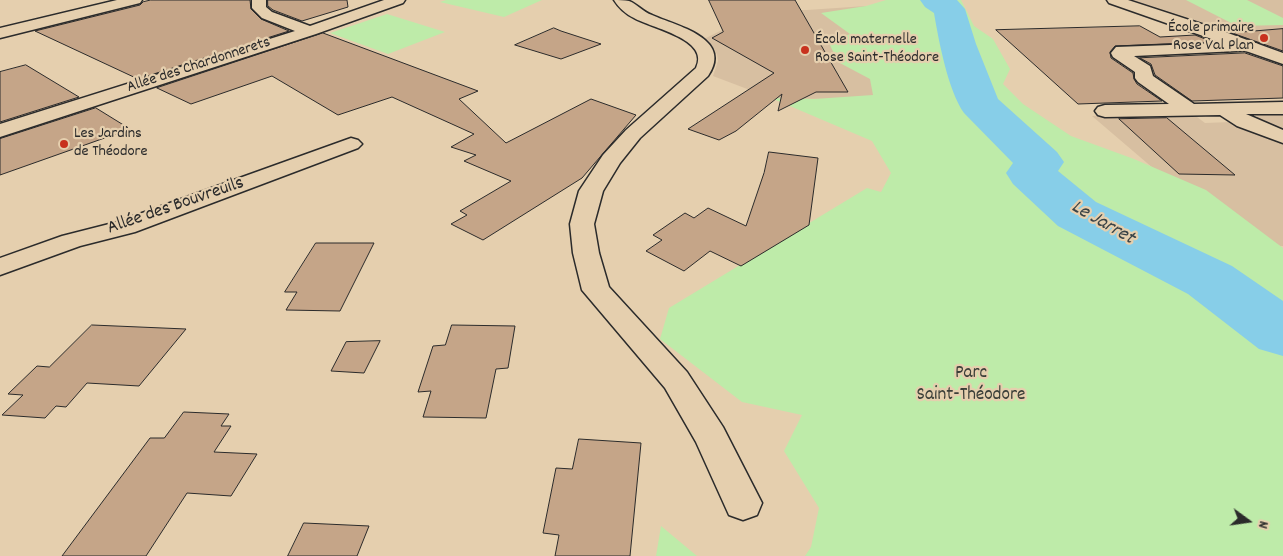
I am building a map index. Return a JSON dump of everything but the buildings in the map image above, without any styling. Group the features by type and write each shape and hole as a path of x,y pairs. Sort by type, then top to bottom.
{"street":[{"path":"0,33 135,0"},
{"path":"259,0 259,8 267,15 310,31"},
{"name":"Allée des Chardonnerets","path":"0,131 310,31 398,0"},
{"path":"621,0 640,16 675,29 697,41 705,51 707,62 702,72 633,134 611,160 591,191 582,224 586,253 596,290 676,380 710,437 743,503"},
{"path":"1114,0 1283,59"},
{"path":"1189,109 1144,78 1144,70 1119,53 1122,51 1252,47"},
{"path":"1105,111 1283,108"},
{"path":"1224,109 1244,122 1283,137"},
{"name":"Allée des Bouvreuils","path":"0,267 71,241 126,227 351,144"}],"shaded area":[{"name":"École primaire Rose Val Plan","path":"1133,0 1283,0 1283,52 1208,24"},
{"name":"École maternelle Rose Saint-Théodore","path":"866,6 927,101 771,98 713,76 718,61 717,54 704,39 742,20 722,10 807,10"},
{"path":"1183,113 1197,117 1205,123 1257,121 1255,119 1258,114 1283,113 1283,246 1243,245 1092,116"}],"green space":[{"path":"446,0 542,0 504,17 440,2"},
{"name":"Parc Saint-Théodore","path":"886,0 961,0 974,26 993,39 1010,69 1003,84 1023,104 1071,136 1134,159 1206,190 1283,248 1283,556 805,556 811,547 819,508 784,451 802,415 742,402 660,339 669,308 867,188 881,192 891,173 872,141 771,98 814,99 873,95 870,79 838,62 829,43 850,34 821,13 866,6"},
{"path":"1186,0 1247,0 1283,18 1283,25 1237,26"},
{"path":"387,14 445,32 388,54 330,33"},
{"path":"661,526 697,556 656,556"}],"waterway":[{"name":"Le Jarret","path":"936,0 949,9 958,44 979,104 1040,162 1031,173 1077,214 1210,280 1283,333"}],"place":[{"name":"École primaire Rose Val Plan","path":"1264,38"},
{"name":"École maternelle Rose Saint-Théodore","path":"805,50"},
{"name":"Les Jardins de Théodore","path":"64,144"}]}
